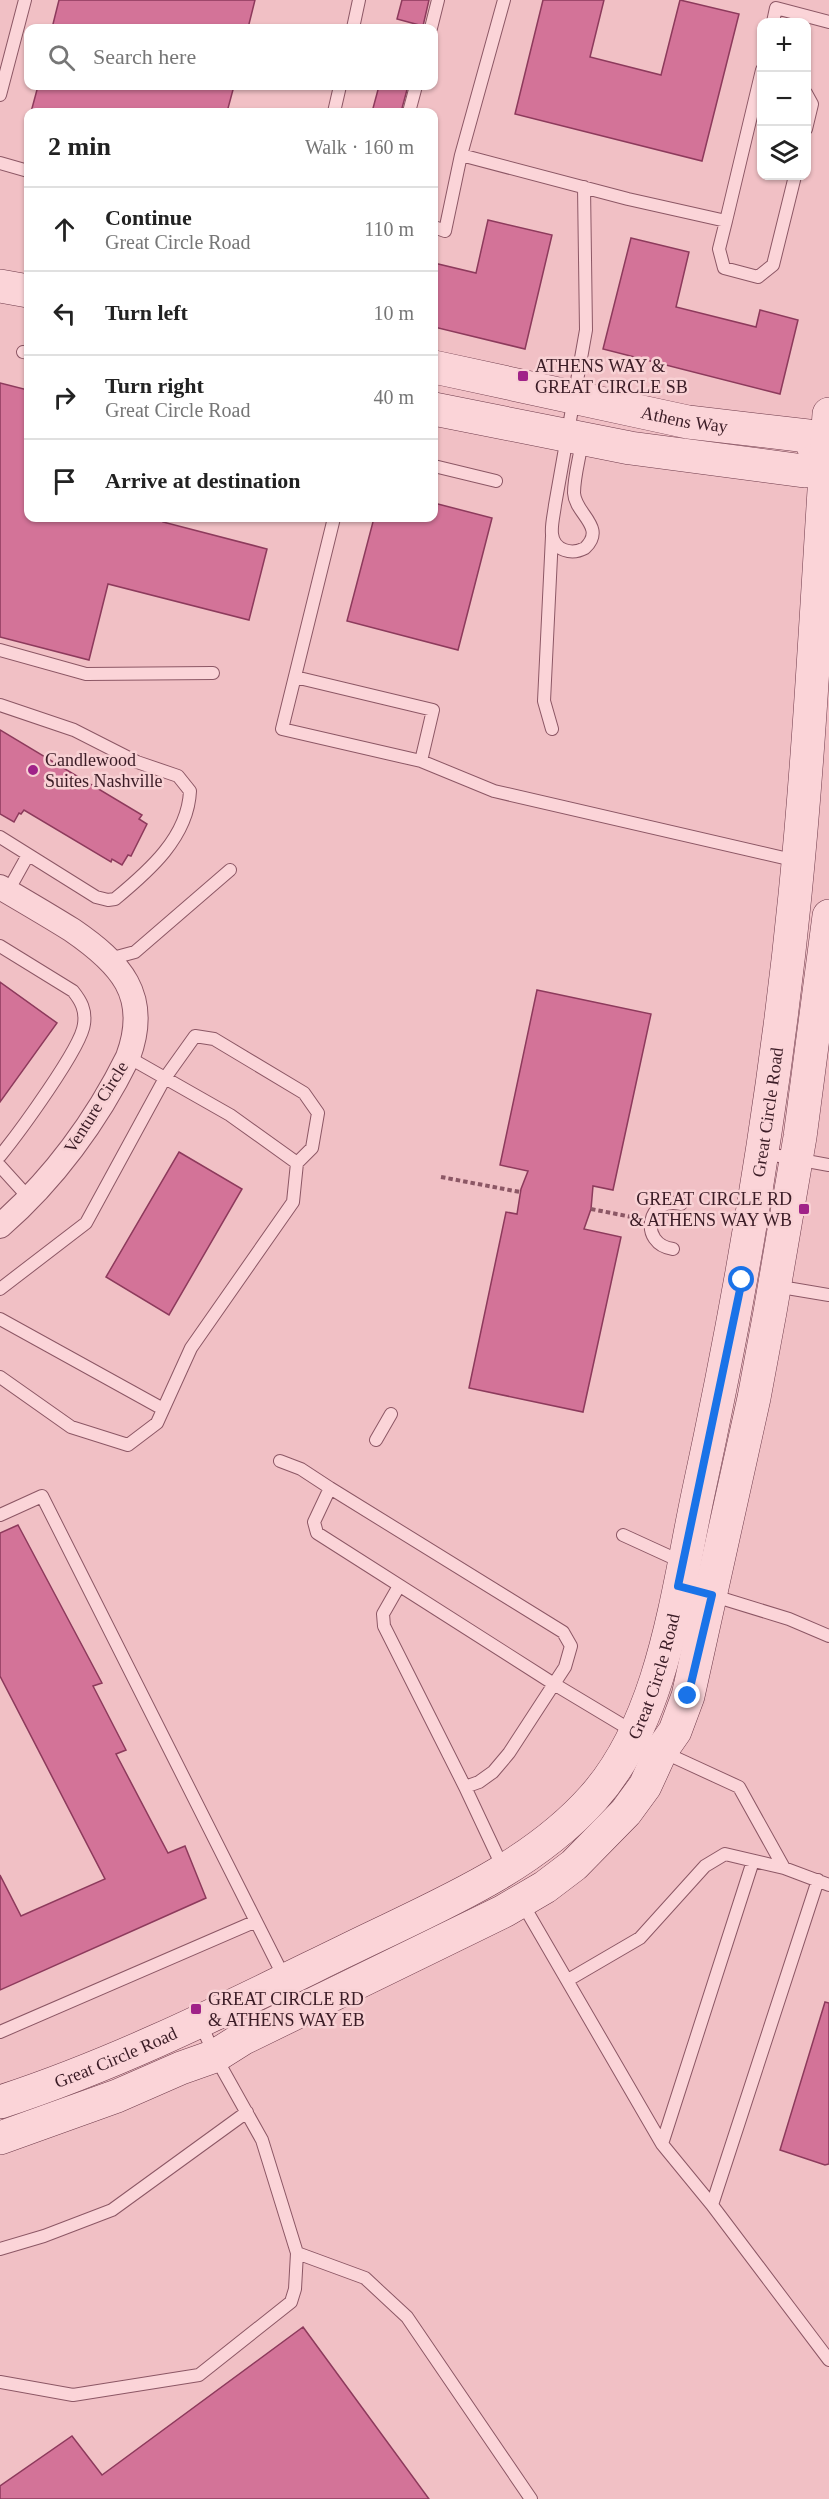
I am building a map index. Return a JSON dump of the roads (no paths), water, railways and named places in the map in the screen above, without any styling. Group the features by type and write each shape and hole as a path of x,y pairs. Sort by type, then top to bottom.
{"street":[{"path":"0,286 24,290"},
{"name":"Athens Way","path":"438,368 688,422 808,436 825,459 804,471 630,448 438,410"},
{"name":"Great Circle Road","path":"0,2138 108,2100 215,2056 512,1886 527,1857 575,1817 648,1742 650,1698 662,1658 692,1585 754,1398 762,1153 798,861 812,688 829,414"},
{"path":"575,437 587,424 636,429 651,426 665,417"},
{"name":"Venture Circle","path":"0,1226 56,1168 85,1128 128,1057 136,1028 135,1003 126,979 109,959 53,918 4,889"},
{"name":"Great Circle Road","path":"692,1585 758,1283 796,1160 829,916"},
{"name":"Great Circle Road","path":"0,2102 99,2066 200,2022 285,1980 512,1886"}],"lane":[{"path":"0,95 25,0"},
{"path":"354,24 359,0"},
{"path":"432,24 438,0"},
{"path":"438,228 445,231 461,155 504,0"},
{"path":"777,4 829,22"},
{"path":"761,72 720,249 724,267 758,278 773,265 794,180"},
{"path":"335,108 339,90"},
{"path":"410,108 415,90"},
{"path":"461,155 726,221"},
{"path":"0,163 24,170"},
{"path":"552,534 559,548 569,552 583,549 590,541 591,526 588,518 579,510 574,492 574,397 586,330 584,187"},
{"path":"552,729 544,701 552,534 555,505 575,437"},
{"path":"438,467 496,481"},
{"path":"333,522 282,729 421,761 494,791 798,861"},
{"path":"0,650 86,674 213,673"},
{"path":"295,677 433,710 421,761"},
{"path":"0,705 74,730 137,762 178,776 190,790 190,802 170,846 115,899 96,897 0,837"},
{"path":"4,889 28,855"},
{"path":"109,959 135,952 230,870"},
{"path":"0,946 73,990 81,1000 85,1024 76,1047 0,1156"},
{"path":"0,1289 86,1223 165,1078 195,1036 214,1039 304,1093 318,1113 312,1148 297,1163 293,1202 191,1348 157,1423 128,1445 71,1427 0,1377"},
{"path":"128,1057 230,1115 297,1163"},
{"path":"762,1153 829,1165"},
{"path":"0,1166 29,1198"},
{"path":"673,1249 656,1240 651,1232 651,1221 654,1213 663,1205 681,1204"},
{"path":"758,1283 829,1295"},
{"path":"0,1319 163,1409"},
{"path":"376,1440 391,1414"},
{"path":"280,1461 301,1469 563,1632 571,1646 565,1667 509,1752 493,1772 479,1782 465,1787"},
{"path":"330,1488 314,1522 317,1533 648,1742 739,1787 784,1868"},
{"path":"0,1515 42,1496 285,1980"},
{"path":"623,1535 692,1585 789,1619 829,1636"},
{"path":"399,1586 383,1614 384,1626 512,1886 662,2144 712,2205 829,2360"},
{"path":"568,1980 640,1938 705,1866 725,1854 784,1868 823,1882 712,2205"},
{"path":"662,2144 753,1861"},
{"path":"0,2032 254,1922"},
{"path":"0,2382 73,2395 199,2375 291,2302 295,2289 297,2253 262,2140 215,2056 200,2022"},
{"path":"0,2248 44,2236 112,2210 247,2112"},
{"path":"297,2253 365,2278 408,2317 531,2499"}],"place":[{"name":"ATHENS WAY & GREAT CIRCLE SB","path":"523,376"},
{"name":"Candlewood Suites Nashville","path":"33,770"},
{"name":"GREAT CIRCLE RD & ATHENS WAY WB","path":"804,1209"},
{"name":"GREAT CIRCLE RD & ATHENS WAY EB","path":"196,2009"}]}
